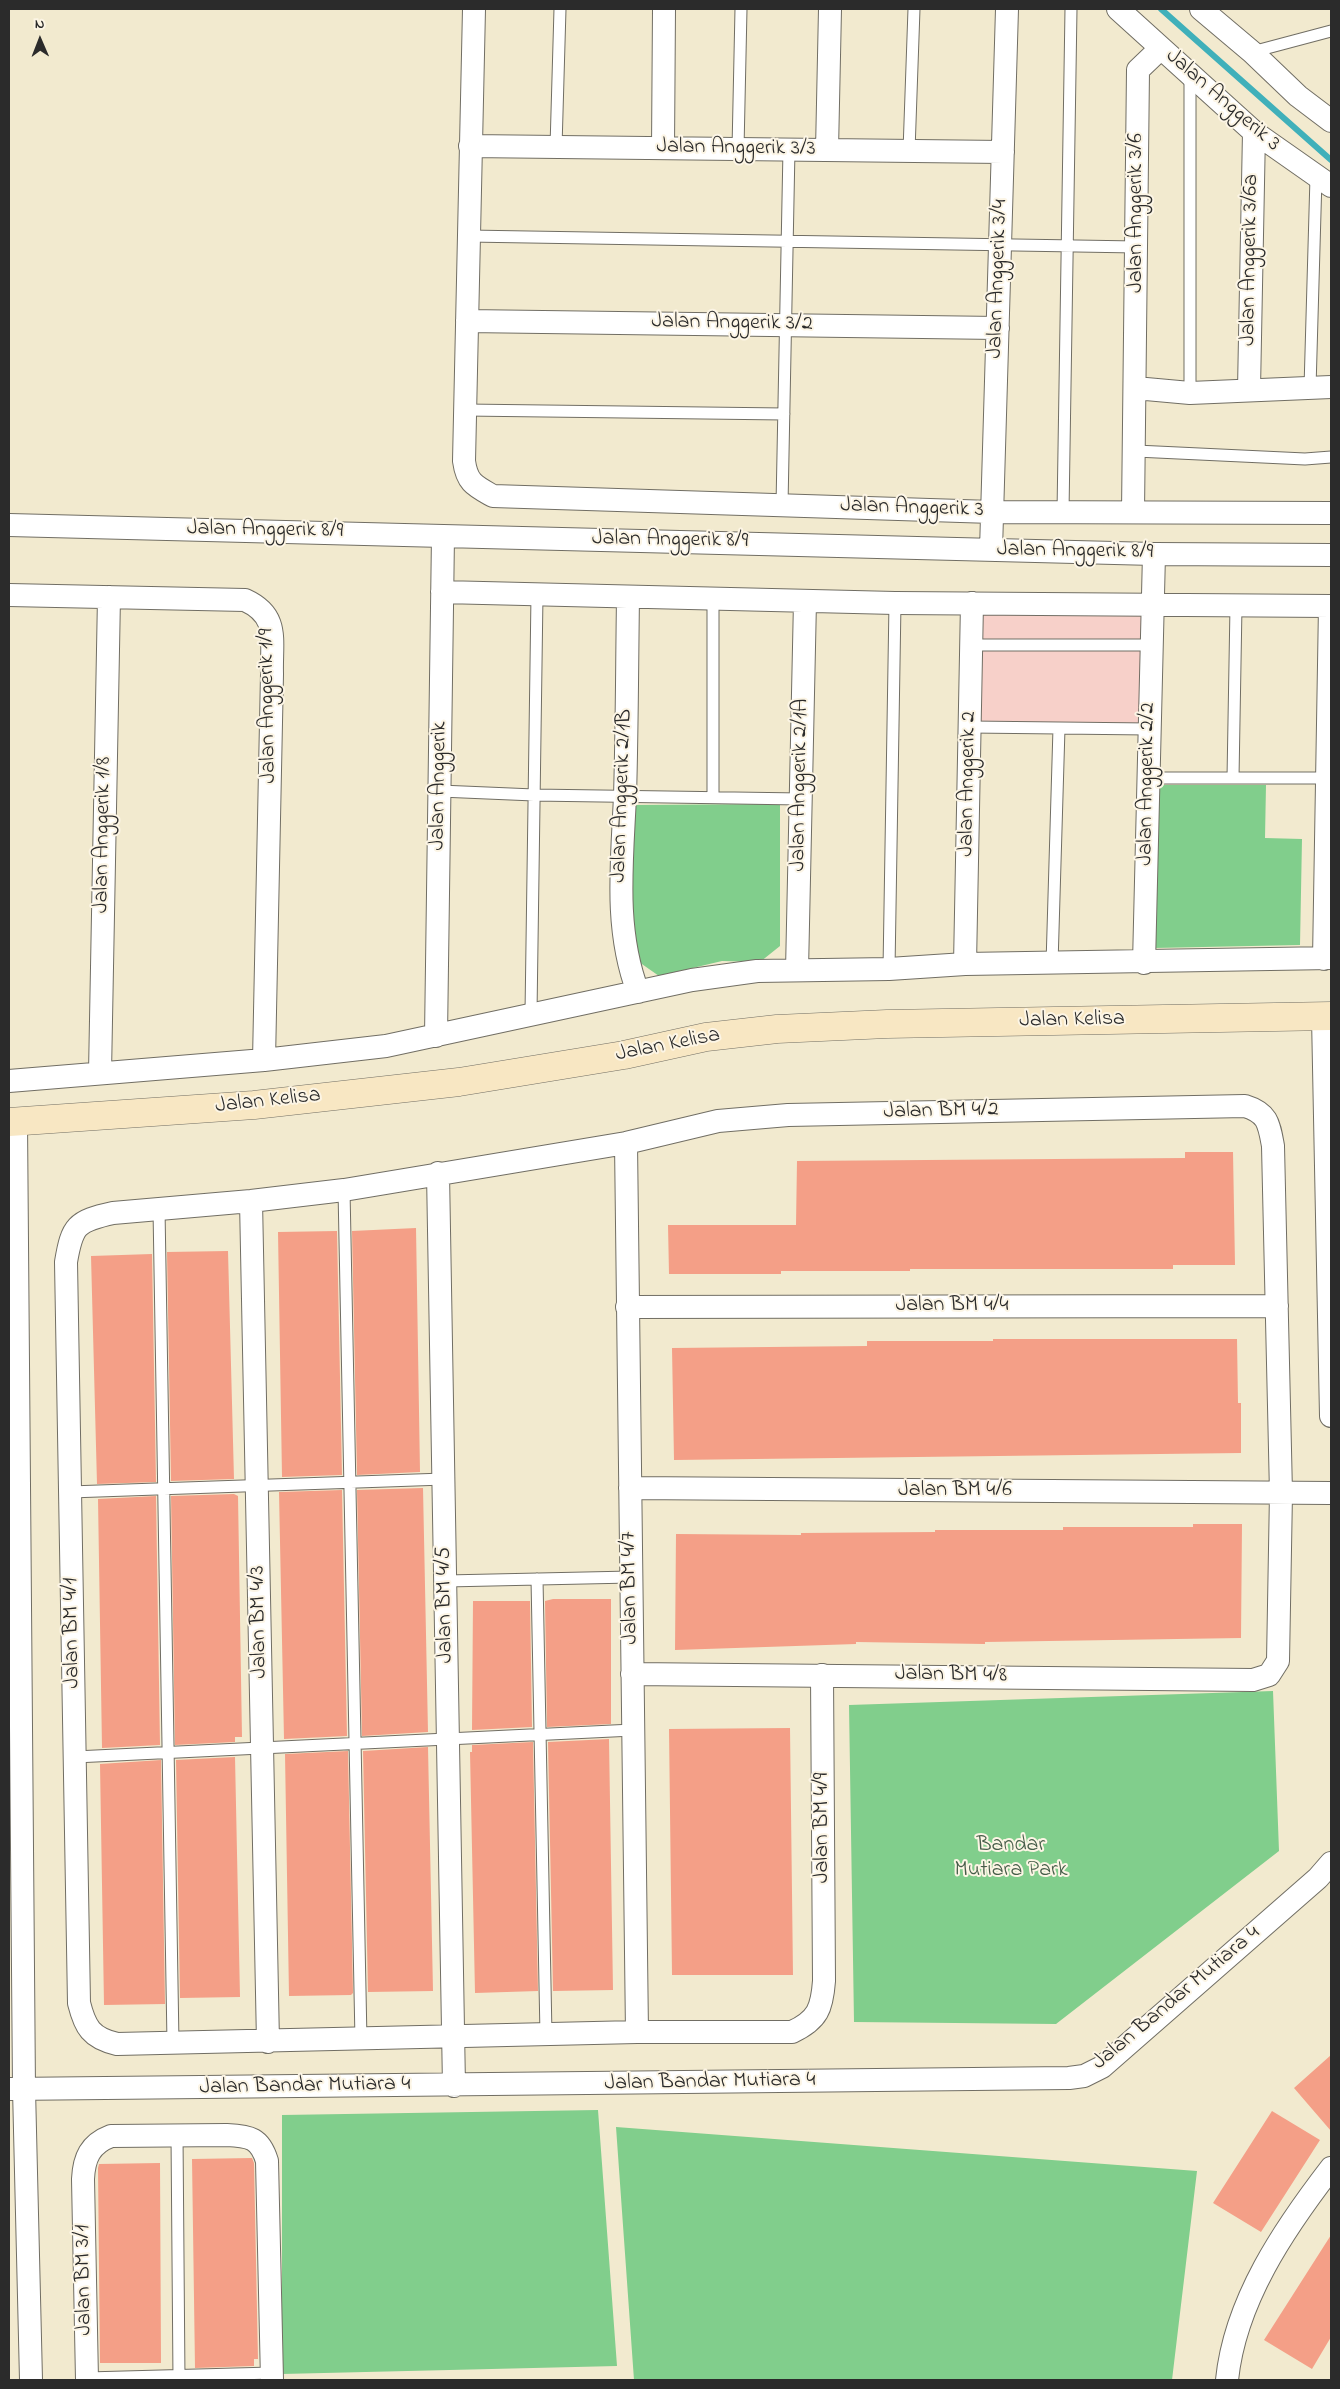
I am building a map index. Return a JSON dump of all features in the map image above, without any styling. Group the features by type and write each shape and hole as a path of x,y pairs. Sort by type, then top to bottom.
{"main road":[{"name":"Jalan Kelisa","path":"12,1122 254,1104 459,1082 624,1055 706,1037 778,1029 897,1024 1327,1017"}],"street":[{"path":"465,410 474,9"},
{"path":"663,148 664,9"},
{"path":"826,150 830,9"},
{"name":"Jalan Anggerik 3/4","path":"992,550 1007,9"},
{"name":"Jalan Anggerik 3","path":"1118,9 1254,132 1323,182"},
{"path":"1201,9 1252,52 1308,104 1331,121"},
{"name":"Jalan Anggerik 3/6","path":"1133,512 1136,451 1138,70 1160,48"},
{"path":"1308,104 1331,98"},
{"name":"Jalan Anggerik 3/6a","path":"1249,389 1254,132"},
{"name":"Jalan Anggerik 3/3","path":"470,146 1003,152"},
{"name":"Jalan Anggerik 3/2","path":"467,321 998,328"},
{"path":"1135,388 1190,393 1249,389 1321,388"},
{"name":"Jalan Anggerik 3","path":"465,410 466,474 475,486 493,496 992,512 1331,513"},
{"name":"Jalan Anggerik 8/9","path":"9,524 1154,554 1331,554"},
{"name":"Jalan Anggerik","path":"436,1036 443,536"},
{"name":"Jalan Anggerik 2/2","path":"1144,963 1150,645 1154,554"},
{"path":"9,1081 264,1060 376,1048 436,1036 531,1013 722,975 797,970 889,970 965,964 1328,959 1327,778 1331,606 805,601 442,592"},
{"name":"Jalan Anggerik 1/9","path":"9,595 245,600 259,606 271,624 272,674 264,1060"},
{"name":"Jalan Anggerik 1/8","path":"100,1073 109,597"},
{"name":"Jalan Anggerik 2/1B","path":"628,598 625,796 620,898 629,969 638,992"},
{"name":"Jalan Anggerik 2/1A","path":"797,970 805,601"},
{"name":"Jalan Anggerik 2","path":"965,964 972,603"},
{"path":"1327,1017 1331,1416"},
{"name":"Jalan BM 4/2","path":"344,1190 626,1143 718,1121 788,1115 1245,1106 1259,1110 1270,1124 1273,1146 1277,1306"},
{"path":"12,1122 16,2089 31,2380"},
{"name":"Jalan BM 4/7","path":"626,1143 637,2032"},
{"name":"Jalan BM 4/5","path":"438,1173 454,2086"},
{"name":"Jalan BM 4/1","path":"344,1190 251,1201 113,1213 86,1221 70,1237 66,1262 79,2003 86,2026 97,2037 116,2044 454,2038"},
{"name":"Jalan BM 4/3","path":"251,1201 268,2042"},
{"path":"1277,1306 1281,1493"},
{"name":"Jalan BM 4/4","path":"627,1307 1277,1306"},
{"name":"Jalan BM 4/6","path":"630,1488 1331,1493"},
{"name":"Jalan BM 4/8","path":"632,1674 1253,1680 1269,1675 1278,1661 1281,1493"},
{"name":"Jalan BM 4/9","path":"454,2038 637,2032 792,2032 804,2026 816,2015 823,2002 824,1981 822,1675"},
{"name":"Jalan Bandar Mutiara 4","path":"16,2089 454,2086 1069,2078 1084,2076 1102,2067 1311,1884 1331,1863"},
{"name":"Jalan BM 3/1","path":"87,2379 84,2164 90,2149 99,2141 111,2136 177,2135 241,2136 256,2141 263,2146 267,2161 270,2204 272,2377"},
{"path":"1227,2380 1239,2324 1266,2268 1295,2216 1331,2168"}],"lane":[{"path":"556,147 560,9"},
{"path":"738,149 741,9"},
{"path":"909,151 914,9"},
{"path":"1063,512 1071,9"},
{"path":"1252,52 1331,31"},
{"path":"1190,75 1190,393"},
{"path":"782,505 789,149"},
{"path":"1321,388 1323,182"},
{"path":"468,236 1137,247"},
{"path":"465,410 784,414"},
{"path":"1136,451 1305,459 1331,457"},
{"path":"531,1013 537,595"},
{"path":"713,599 713,797"},
{"path":"889,970 894,602"},
{"path":"1233,778 1236,606"},
{"path":"972,645 1150,645"},
{"path":"970,726 1149,729"},
{"path":"1052,964 1059,728"},
{"path":"1148,778 1327,778"},
{"path":"440,791 534,795 801,799"},
{"path":"344,1190 361,2040"},
{"path":"159,1209 173,2043"},
{"path":"70,1492 444,1479"},
{"path":"446,1581 631,1577"},
{"path":"537,1579 546,2035"},
{"path":"75,1757 633,1730"},
{"path":"177,2135 179,2378"},
{"path":"87,2379 272,2377"}],"shaded area":[{"path":"978,593 1141,593 1141,733 978,733"}],"green space":[{"path":"1157,785 1266,785 1265,838 1302,839 1300,945 1154,948"},
{"path":"780,804 780,946 760,962 722,961 659,976 639,962 629,905 632,805"},
{"name":"Bandar Mutiara Park","path":"1273,1691 1279,1851 1056,2024 854,2022 849,1705"},
{"path":"598,2110 617,2366 282,2374 282,2115"},
{"path":"616,2127 1197,2171 1172,2380 634,2380"}],"building":[{"path":"1185,1152 1233,1152 1235,1265 1173,1265 1173,1269 910,1269 910,1271 781,1271 781,1274 669,1274 668,1225 796,1225 797,1161 1185,1158"},
{"path":"416,1228 420,1472 357,1475 352,1231"},
{"path":"337,1231 342,1475 282,1477 278,1232"},
{"path":"228,1251 234,1479 171,1481 167,1252"},
{"path":"152,1254 156,1482 97,1484 91,1256"},
{"path":"993,1339 1237,1339 1238,1403 1241,1403 1241,1453 674,1460 672,1348 867,1346 867,1341 993,1341"},
{"path":"423,1488 428,1732 362,1736 357,1490"},
{"path":"342,1490 347,1736 284,1739 279,1492"},
{"path":"234,1494 238,1496 242,1737 235,1737 235,1742 175,1745 171,1496"},
{"path":"156,1496 160,1745 102,1748 98,1499"},
{"path":"1193,1524 1242,1524 1241,1638 985,1642 985,1644 856,1642 856,1644 675,1650 676,1534 801,1535 801,1533 935,1532 935,1530 1063,1530 1063,1527 1193,1527"},
{"path":"553,1599 611,1599 611,1724 547,1727 545,1601"},
{"path":"473,1601 530,1601 532,1727 472,1730"},
{"path":"790,1728 793,1975 672,1975 669,1729"},
{"path":"609,1739 613,1990 553,1991 548,1742"},
{"path":"533,1742 538,1991 475,1993 470,1752 472,1752 472,1745"},
{"path":"428,1747 433,1991 368,1992 363,1751"},
{"path":"348,1751 353,1993 351,1995 289,1996 285,1754"},
{"path":"235,1757 240,1997 180,1998 176,1760"},
{"path":"161,1760 165,2004 104,2005 100,1764"},
{"path":"1331,2055 1331,2131 1294,2088"},
{"path":"1272,2111 1320,2140 1261,2232 1213,2203"},
{"path":"252,2158 254,2163 258,2359 254,2359 254,2366 195,2368 192,2159"},
{"path":"160,2163 161,2363 100,2363 99,2164"},
{"path":"1331,2235 1331,2337 1312,2369 1264,2340"}],"waterway":[{"path":"1161,9 1331,160"}]}
